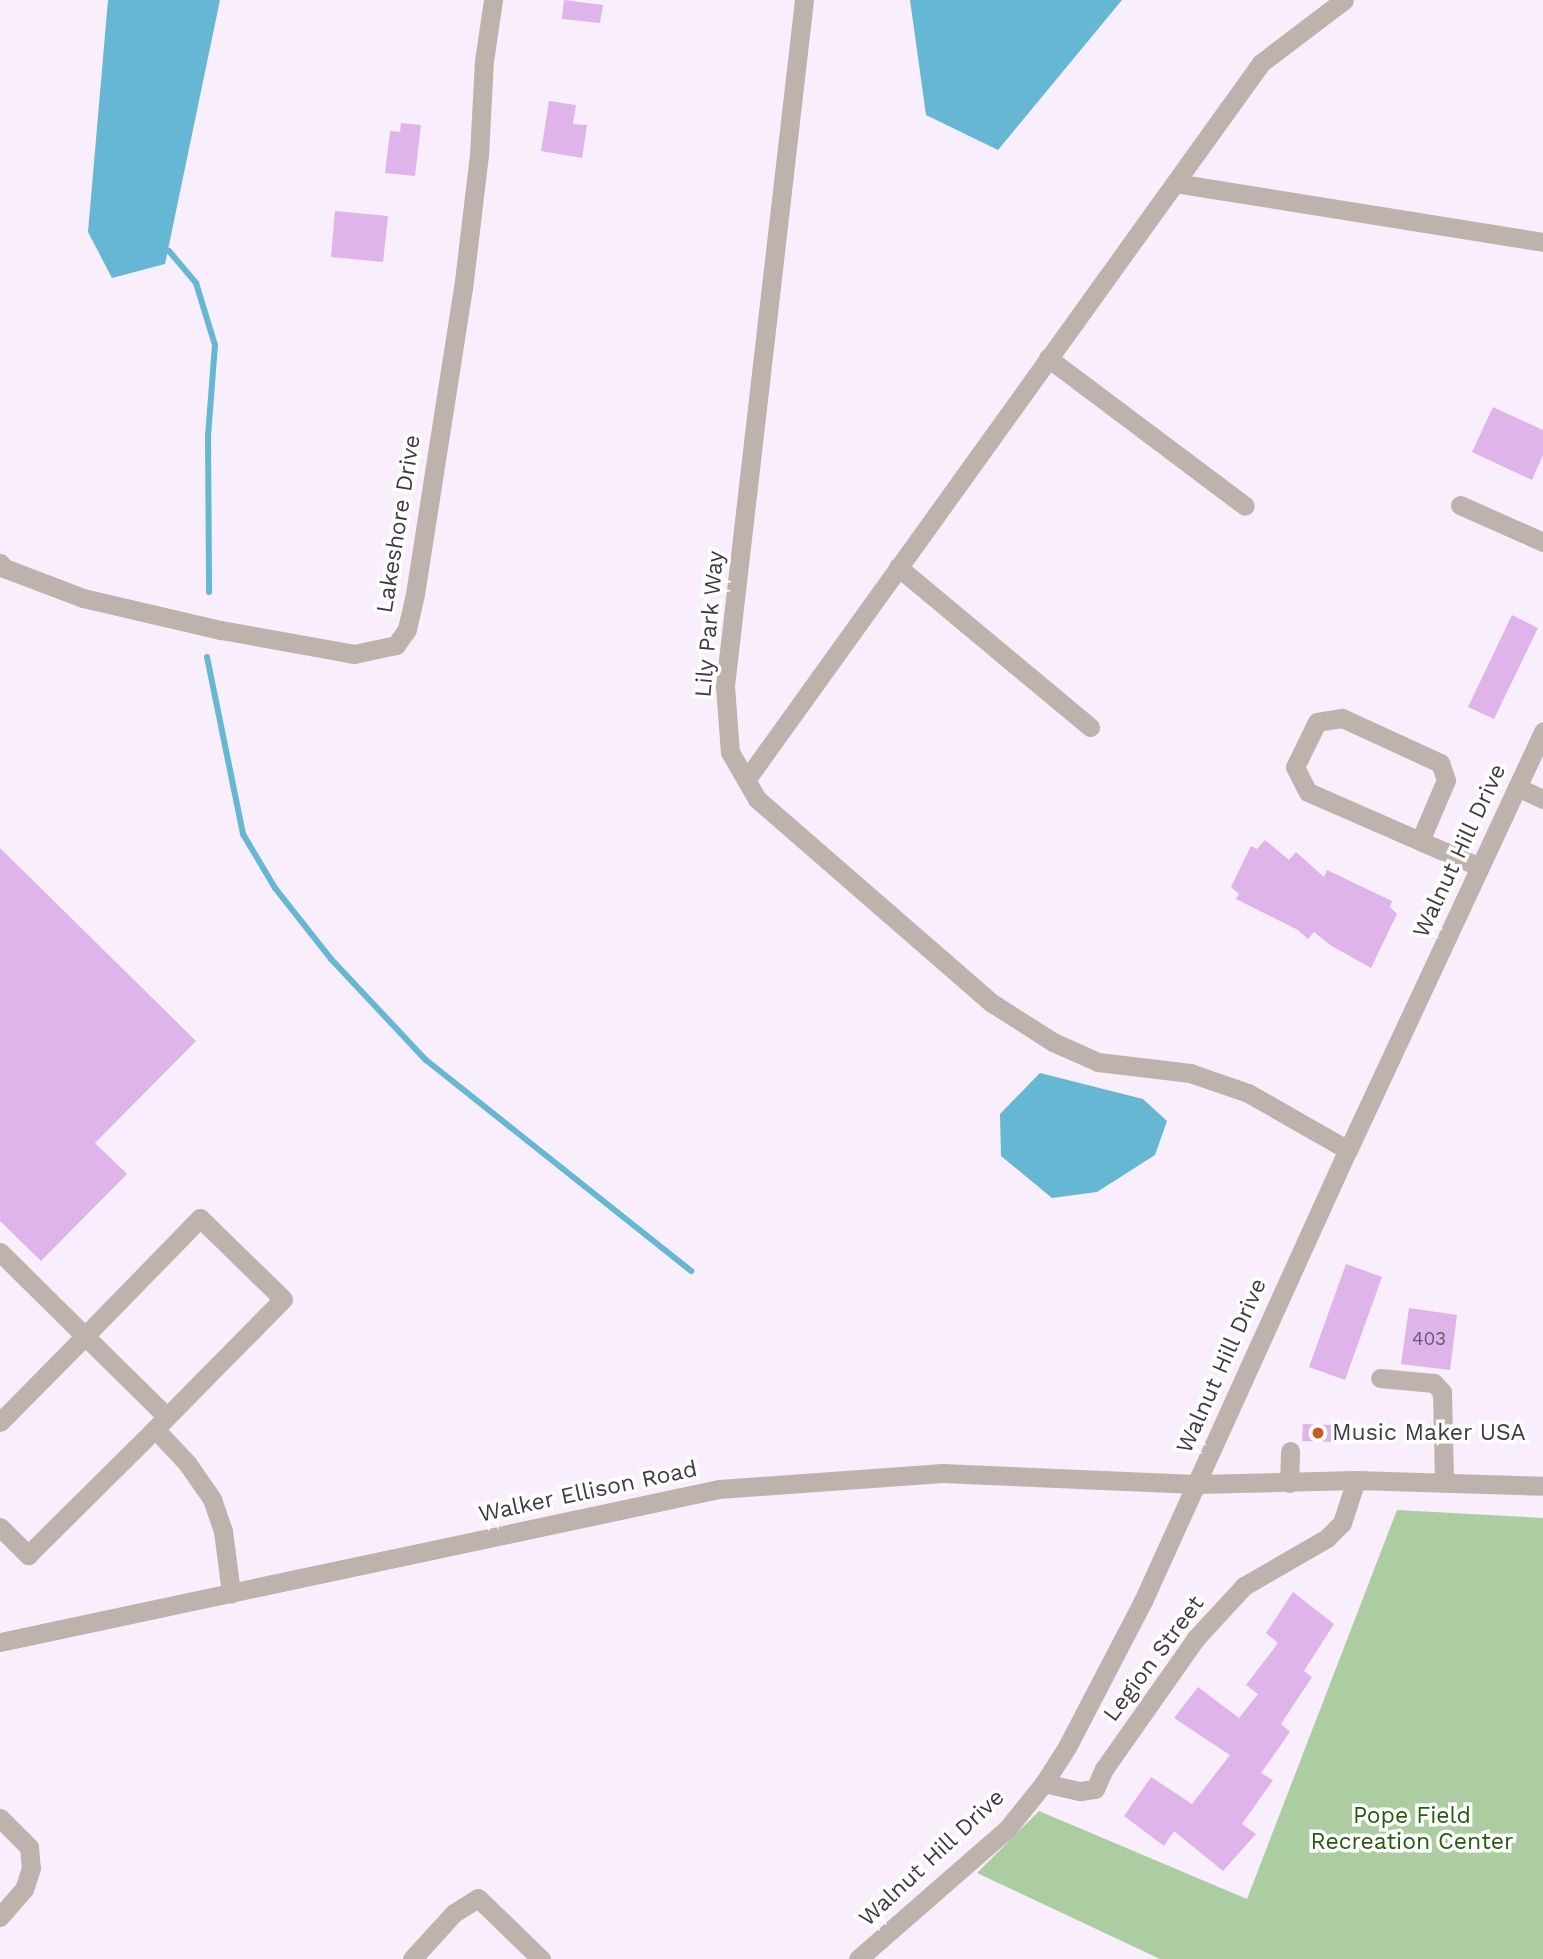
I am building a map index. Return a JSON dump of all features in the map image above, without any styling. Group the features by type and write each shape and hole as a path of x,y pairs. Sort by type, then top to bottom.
{"street":[{"name":"Lakeshore Drive","path":"0,563 4,568 83,598 220,630 354,654 396,645 407,629 415,594 463,289 479,155 484,61 492,0"},
{"name":"Lily Park Way","path":"804,0 724,686 730,752 757,799 992,1003 1053,1042 1098,1062 1190,1073 1248,1093 1348,1150"},
{"path":"746,780 1261,63 1344,0"},
{"path":"1175,183 1543,242"},
{"path":"1048,358 1245,506"},
{"path":"1460,505 1543,542"},
{"path":"898,567 1090,727"},
{"path":"1420,841 1446,780 1440,763 1342,718 1317,722 1296,767 1308,792 1420,841 1480,867"},
{"name":"Walnut Hill Drive","path":"858,1959 1008,1828 1044,1783 1067,1746 1137,1613 1543,731"},
{"path":"1517,787 1543,799"},
{"path":"0,1422 200,1218 283,1299 28,1555 0,1527"},
{"path":"3,1260 85,1336 161,1423 212,1499 223,1531 231,1593"},
{"path":"1380,1378 1434,1383 1442,1392 1444,1483"},
{"path":"1289,1483 1290,1451"},
{"name":"Walker Ellison Road","path":"0,1642 719,1489 942,1474 1196,1484 1356,1480 1543,1486"},
{"name":"Legion Street","path":"1044,1783 1080,1791 1095,1789 1111,1757 1196,1638 1244,1586 1328,1538 1342,1523 1356,1480"},
{"path":"0,1818 29,1847 31,1868 24,1889 0,1917"},
{"path":"412,1959 454,1913 478,1898 541,1959"}],"green space":[{"name":"Pope Field Recreation Center","path":"1397,1510 1543,1518 1543,1959 1160,1959 977,1873 1039,1811 1247,1899"}],"water":[{"path":"108,0 220,0 165,264 112,278 88,232"},
{"path":"910,0 1122,0 998,150 926,115"},
{"path":"1040,1073 1143,1099 1167,1121 1155,1155 1097,1192 1052,1198 1001,1156 1000,1114"}],"building":[{"path":"564,0 603,5 600,23 562,19"},
{"path":"549,101 576,105 573,124 587,125 582,158 541,151"},
{"path":"401,123 421,125 415,176 385,173 390,131 400,132"},
{"path":"335,211 388,216 383,262 331,257"},
{"path":"1493,407 1543,430 1543,455 1532,480 1472,452"},
{"path":"1512,615 1538,628 1494,719 1468,707"},
{"path":"1265,840 1289,860 1296,852 1324,877 1327,870 1392,901 1390,907 1397,914 1371,968 1330,945 1314,932 1308,939 1298,930 1236,899 1239,894 1231,887 1251,846 1257,849"},
{"path":"0,848 196,1041 95,1143 127,1174 41,1261 0,1221"},
{"path":"1346,1264 1382,1277 1345,1380 1309,1367"},
{"path":"1409,1308 1457,1315 1450,1370 1401,1364"},
{"name":"Music Maker USA","path":"1303,1424 1335,1425 1334,1442 1302,1441"},
{"path":"1293,1592 1334,1624 1304,1671 1312,1677 1281,1724 1290,1732 1261,1773 1273,1780 1242,1824 1256,1834 1223,1871 1174,1831 1164,1846 1124,1816 1151,1777 1192,1804 1230,1755 1174,1718 1198,1687 1239,1718 1258,1694 1246,1685 1278,1643 1266,1633"}],"waterway":[{"path":"169,251 196,283 215,345 208,436 209,592"},
{"path":"207,657 243,834 275,888 331,959 426,1060 691,1271"}],"place":[{"name":"Music Maker USA","path":"1318,1433"}]}
